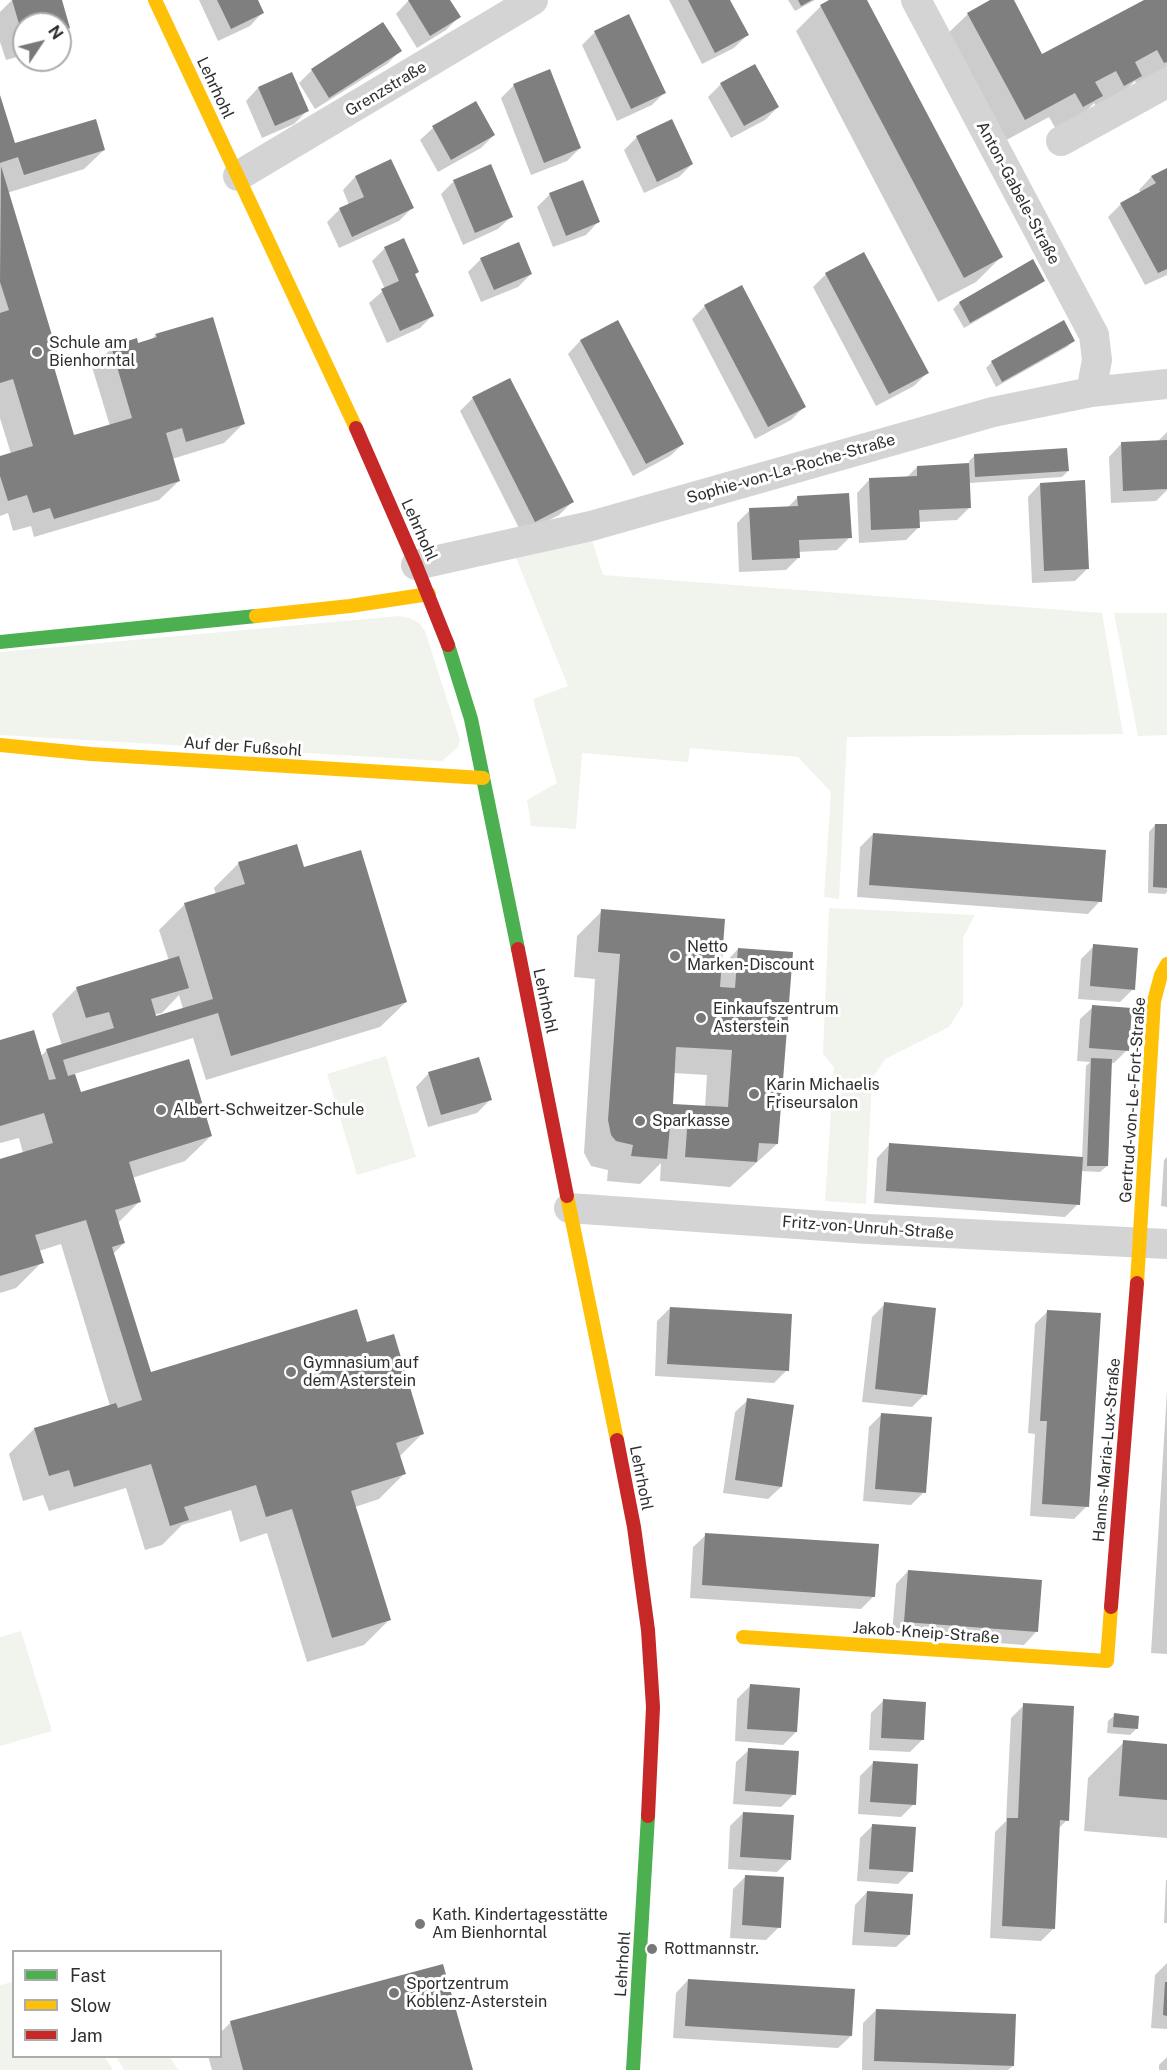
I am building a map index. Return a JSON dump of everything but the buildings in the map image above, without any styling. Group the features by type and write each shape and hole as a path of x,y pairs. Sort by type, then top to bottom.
{"street":[{"name":"Lehrhohl","path":"155,0 429,594 471,719 634,1527 651,1659 653,1707 647,1850 633,2070"},
{"name":"Grenzstraße","path":"238,177 533,0"},
{"name":"Anton-Gabele-Straße","path":"916,0 1094,335 1097,360 1091,392"},
{"path":"1061,141 1167,83"},
{"name":"Sophie-von-La-Roche-Straße","path":"416,565 591,526 993,412 1091,392 1167,384"},
{"path":"0,642 350,606 429,594"},
{"name":"Auf der Fußsohl","path":"0,745 91,754 483,778"},
{"name":"Gertrud-von-Le-Fort-Straße","path":"1154,1243 1155,1001 1161,975 1167,964"},
{"name":"Fritz-von-Unruh-Straße","path":"569,1208 957,1234 1154,1243"},
{"name":"Hanns-Maria-Lux-Straße","path":"1107,1661 1154,1243"},
{"name":"Jakob-Kneip-Straße","path":"743,1636 1107,1661"}],"shaded area":[{"path":"591,537 603,575 1102,613 1123,734 847,737 839,899 824,897 831,792 798,757 690,748 688,762 582,753 576,829 531,826 527,800 557,783 533,699 568,686 516,558"},
{"path":"1114,613 1167,613 1167,735 1138,736"},
{"path":"399,616 419,623 425,631 460,740 458,747 442,761 0,735 0,652"},
{"path":"829,908 975,915 963,938 963,1005 949,1027 885,1059 872,1079 866,1204 825,1201 834,1067 823,1054"},
{"path":"386,1056 416,1157 357,1175 327,1074"},
{"path":"21,1631 52,1731 0,1746 0,1637"},
{"path":"12,1982 12,2058 106,2058 113,2070 0,2070 0,1985"},
{"path":"117,2058 171,2058 178,2070 124,2070"}],"traffic: fast":[{"path":"0,642 256,616"},
{"path":"448,645 471,719 518,949"},
{"path":"633,2070 648,1816"}],"traffic: slow":[{"path":"155,0 356,428"},
{"path":"256,616 350,606 429,594"},
{"path":"0,745 91,754 483,778"},
{"path":"1137,1283 1154,1001 1161,975 1167,964"},
{"path":"567,1196 617,1440"},
{"path":"743,1637 1107,1661 1111,1607"}],"traffic: jam":[{"path":"356,428 448,645"},
{"path":"518,949 567,1196"},
{"path":"1111,1607 1137,1283"},
{"path":"617,1440 634,1527 648,1630 653,1707 648,1816"}],"place":[{"name":"Schule am Bienhorntal","path":"37,352"},
{"name":"Netto Marken-Discount","path":"675,956"},
{"name":"Einkaufszentrum Asterstein","path":"701,1018"},
{"name":"Karin Michaelis Friseursalon","path":"754,1094"},
{"name":"Albert-Schweitzer-Schule","path":"161,1110"},
{"name":"Sparkasse","path":"640,1121"},
{"name":"Gymnasium auf dem Asterstein","path":"291,1372"},
{"name":"Kath. Kindertagesstätte Am Bienhorntal","path":"420,1924"},
{"name":"Rottmannstr.","path":"652,1949"},
{"name":"Sportzentrum Koblenz-Asterstein","path":"394,1993"}]}
